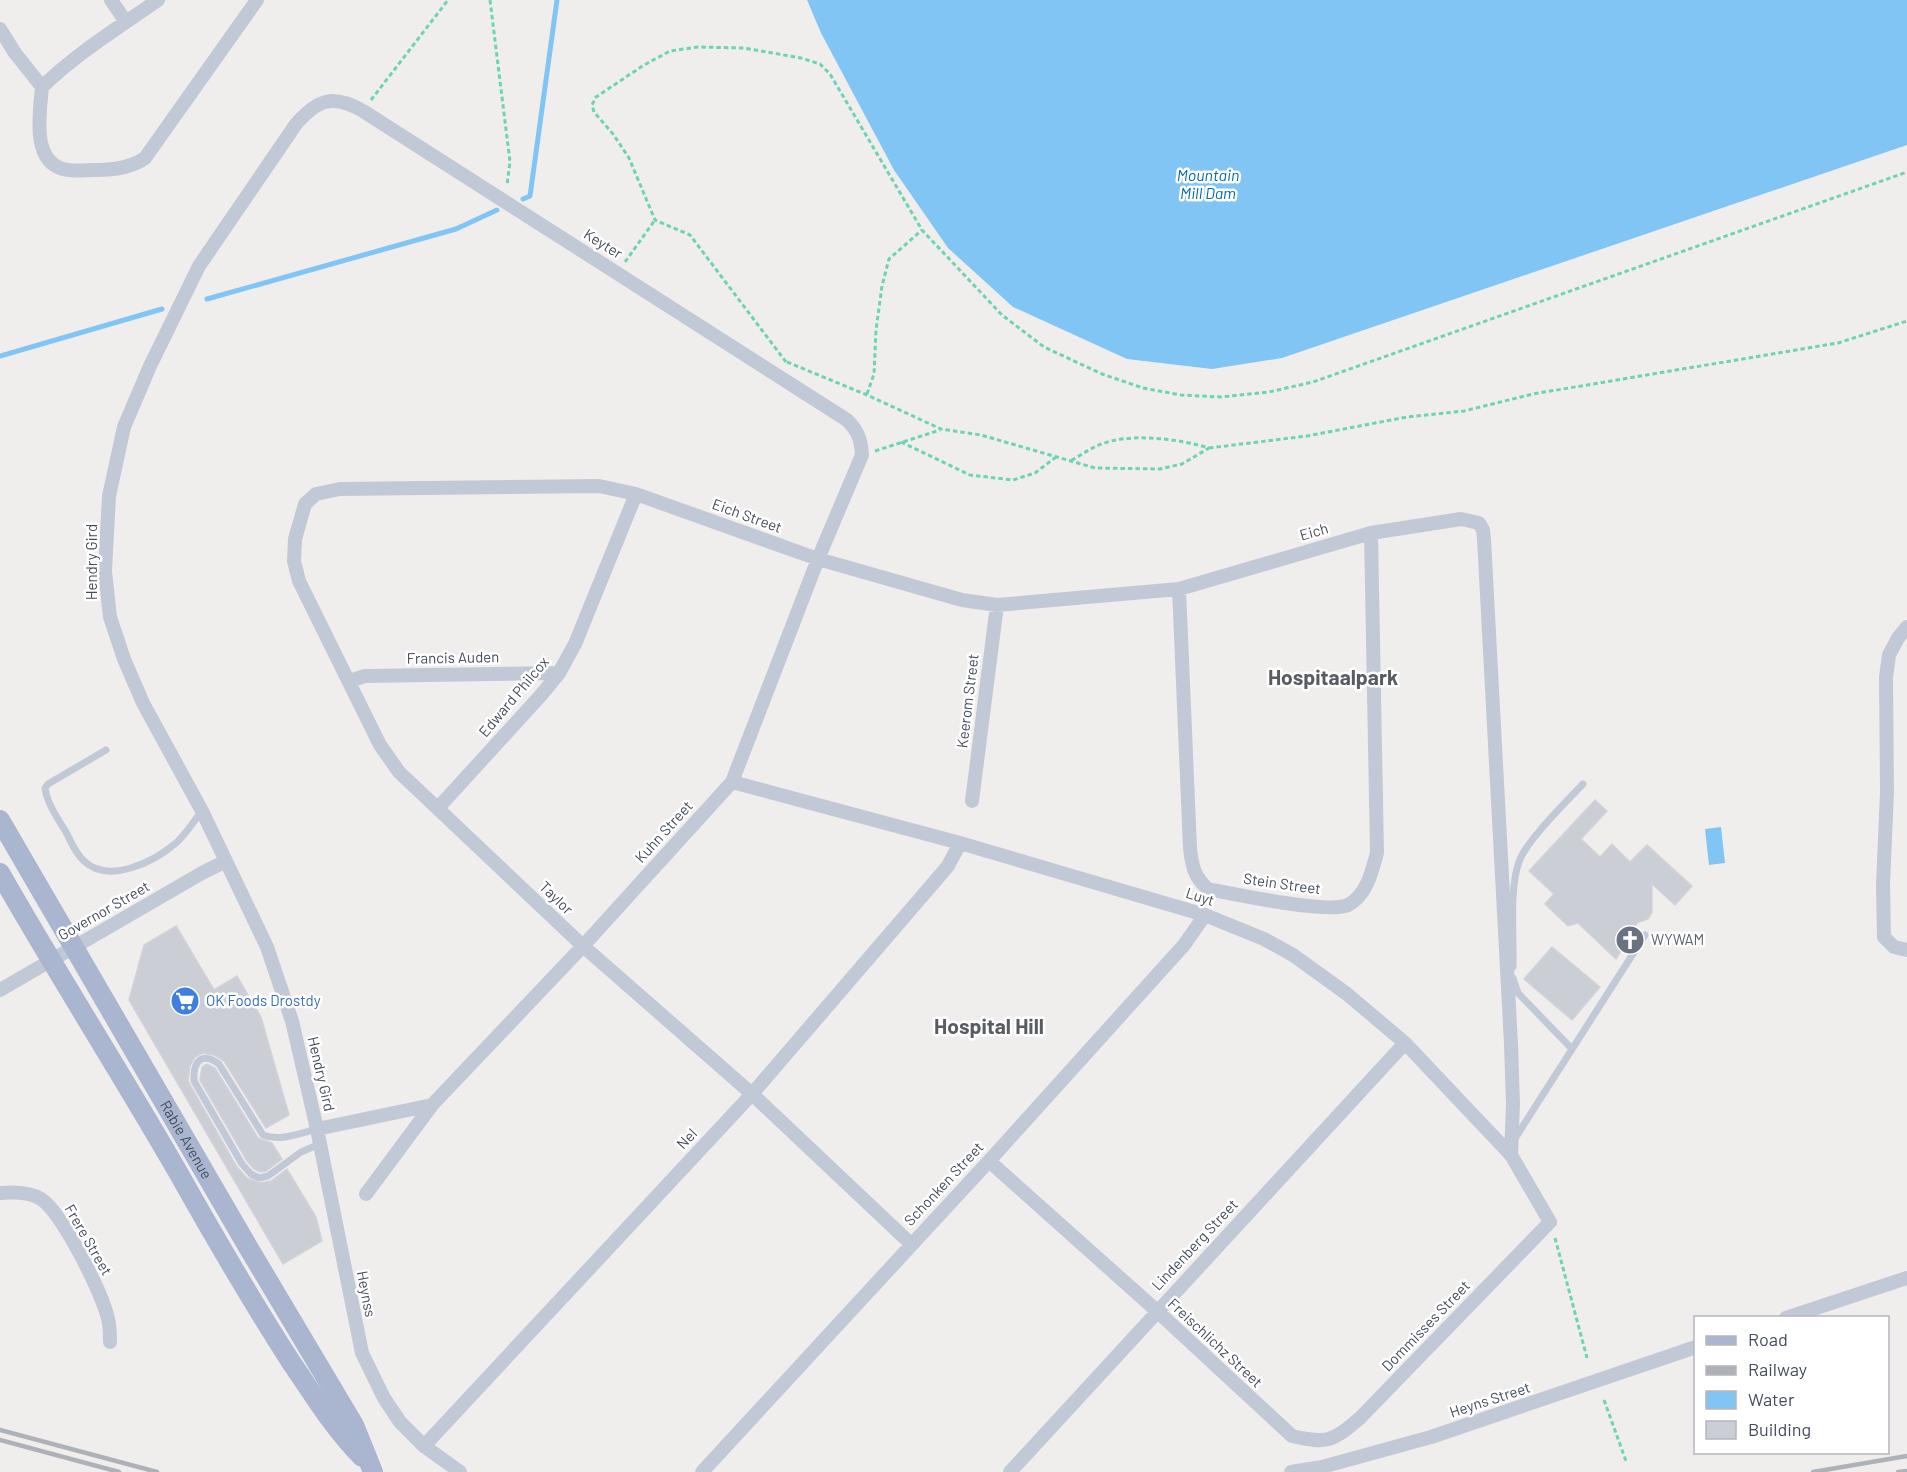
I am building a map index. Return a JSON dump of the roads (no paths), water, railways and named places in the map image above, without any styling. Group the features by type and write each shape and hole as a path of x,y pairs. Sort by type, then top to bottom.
{"main road":[{"name":"Rabie Avenue","path":"0,820 354,1425 370,1467"},
{"name":"Rabie Avenue","path":"0,873 51,962 151,1126 229,1264 282,1347 350,1445 370,1467"}],"street":[{"path":"111,0 126,22"},
{"path":"158,0 91,45 42,87 39,123 41,145 49,160 62,169 100,170 137,164 145,158 257,0"},
{"path":"0,29 42,87"},
{"name":"Keyter","path":"339,100 363,111 847,420 857,430 861,440 862,455"},
{"name":"Hendry Gird","path":"317,1129 292,1022 267,947 202,811 143,703 123,659 110,617 105,571 109,496 123,427 199,266 296,124 314,106 325,101 339,100"},
{"name":"Kuhn Street","path":"366,1194 432,1105 583,946 732,782 818,559 862,455"},
{"name":"Eich Street","path":"305,504 316,494 340,489 599,486 636,494 818,559 962,600 997,605 1179,589"},
{"name":"Edward Philcox","path":"438,808 559,673 575,644 636,494"},
{"name":"Taylor","path":"305,504 295,539 294,561 299,581 380,745 399,772 583,946 752,1094 911,1244"},
{"name":"Eich","path":"1179,589 1371,533 1461,519 1479,523 1484,539 1511,1044 1513,1103 1511,1150"},
{"name":"Stein Street","path":"1179,589 1190,848 1192,866 1198,880 1208,890 1318,907 1348,904 1363,892 1377,853 1371,533"},
{"name":"Keerom Street","path":"972,801 997,605"},
{"path":"1907,627 1889,655 1886,677 1887,792 1883,885 1884,937 1894,947 1907,950"},
{"name":"Francis Auden","path":"349,681 365,676 559,673"},
{"name":"Luyt","path":"732,782 960,843 1206,915 1264,939 1293,955 1347,994 1405,1042 1511,1150 1550,1222"},
{"name":"Nel","path":"424,1446 752,1094 948,866 960,843"},
{"name":"Governor Street","path":"0,990 226,861"},
{"name":"Schonken Street","path":"702,1472 989,1161 1184,945 1206,915"},
{"name":"Lindenberg Street","path":"1010,1472 1405,1042"},
{"path":"317,1129 432,1105"},
{"name":"Heynss","path":"317,1129 362,1353 389,1406 400,1422 424,1446"},
{"name":"Freischlichz Street","path":"989,1161 1292,1436 1318,1442"},
{"name":"Frere Street","path":"0,1193 28,1194 41,1198 56,1213 104,1305 109,1320 110,1342"},
{"name":"Dommisses Street","path":"1318,1442 1340,1435 1360,1418 1550,1222"},
{"path":"1789,1316 1907,1278"},
{"name":"Heyns Street","path":"1291,1472 1322,1467 1431,1437 1694,1347"},
{"path":"424,1446 460,1472"}],"lane":[{"path":"106,750 48,784 45,788 48,799 77,853 85,863 111,870 132,869 139,866 177,842 202,811"},
{"path":"1572,1049 1516,988 1513,974 1515,887 1522,854 1583,784"},
{"path":"1511,1150 1645,935"},
{"path":"317,1129 283,1137 269,1138 263,1135 219,1064 211,1058 201,1059 196,1063 193,1070 194,1081 242,1164 251,1174 259,1178 268,1176 301,1152 320,1144"}],"water":[{"name":"Mountain Mill Dam","path":"807,0 1907,0 1907,145 1282,358 1212,369 1127,359 1013,307 948,248 894,170 821,33"},
{"path":"1721,827 1725,863 1709,865 1705,829"}],"waterway":[{"path":"523,199 530,196 557,0"},
{"path":"207,299 456,229 497,210"},
{"path":"0,356 162,309"}],"railway":[{"path":"0,1430 157,1472"},
{"path":"0,1440 119,1472"},
{"path":"1813,1472 1907,1456"},
{"path":"1898,1472 1907,1471"}],"place":[{"name":"WYWAM","path":"1630,940"},
{"name":"OK Foods Drostdy","path":"185,1001"}],"district":[{"name":"Hospitaalpark","path":"1333,678"},
{"name":"Hospital Hill","path":"989,1027"}]}
